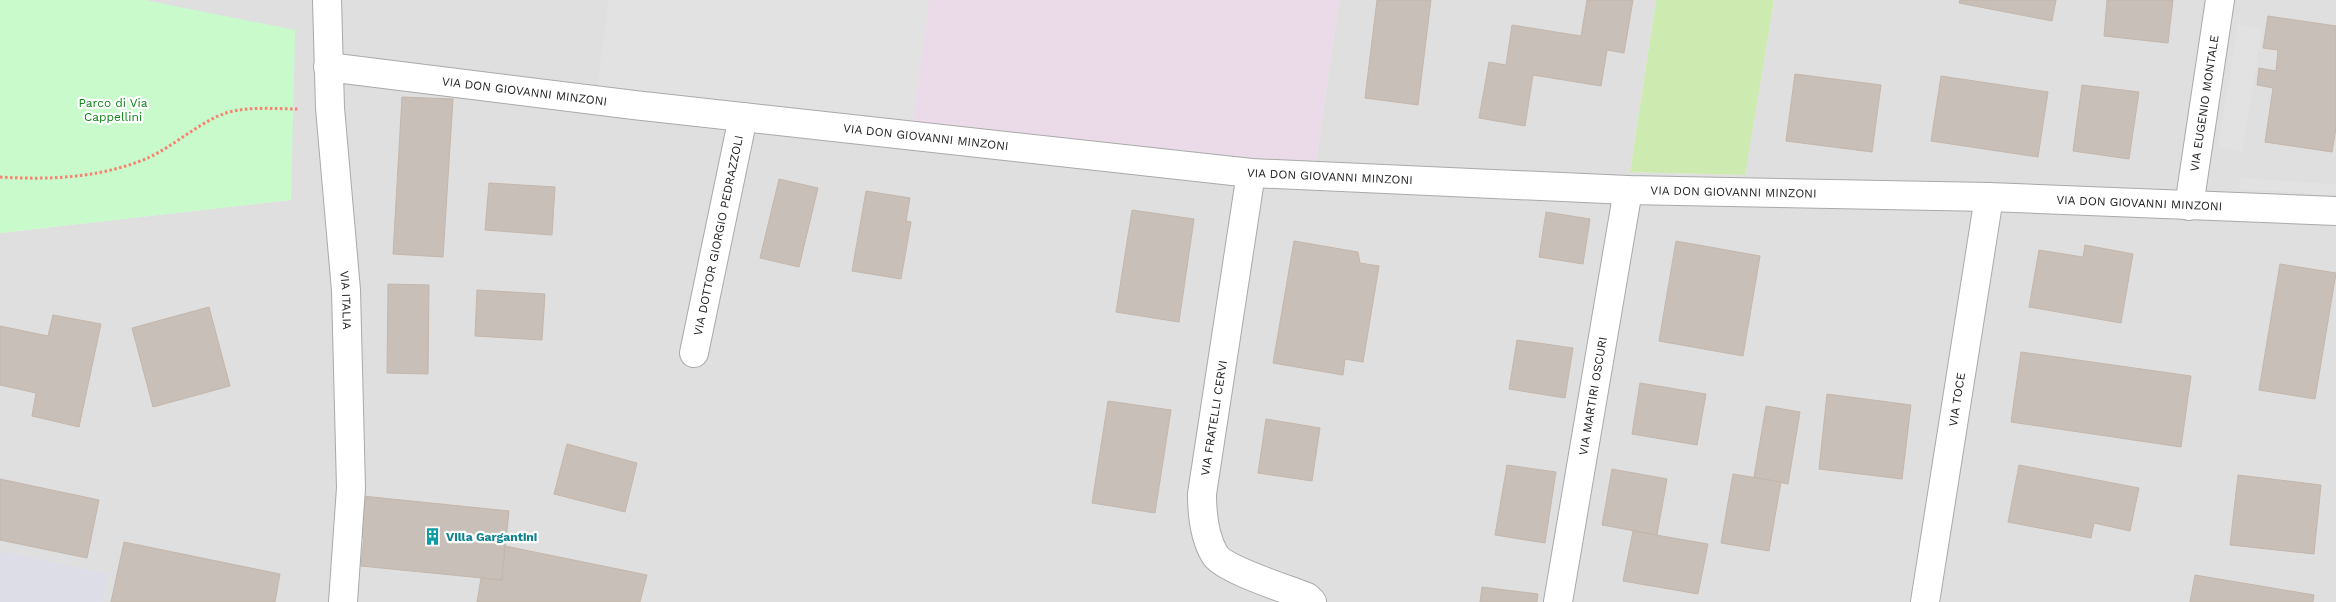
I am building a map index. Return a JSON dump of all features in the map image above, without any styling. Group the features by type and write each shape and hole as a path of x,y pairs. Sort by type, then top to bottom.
{"street":[{"name":"VIA ITALIA","path":"328,0 330,108 346,290 350,488 343,602"},
{"name":"VIA EUGENIO MONTALE","path":"2189,206 2220,0"},
{"name":"VIA DON GIOVANNI MINZONI","path":"328,66 743,117 1251,173 1628,190 1990,197 2336,212"},
{"name":"VIA DOTTOR GIORGIO PEDRAZZOLI","path":"694,353 743,117"},
{"name":"VIA FRATELLI CERVI","path":"1251,173 1202,494 1203,518 1209,542 1216,555 1228,566 1306,597 1312,602"},
{"name":"VIA MARTIRI OSCURI","path":"1558,602 1628,190"},
{"name":"VIA TOCE","path":"1925,602 1990,197"}],"path":[{"path":"0,177 61,179 104,172 145,160 218,116 245,110 330,108"}],"shaded area":[{"path":"144,0 929,0 912,125 1315,168 1339,0 1656,0 1630,172 1744,175 1774,0 2336,0 2336,602 0,602 0,233 290,200 208,14"},
{"path":"609,0 929,0 912,126 595,100"},
{"path":"929,0 1339,0 1315,168 912,126"},
{"path":"2238,25 2262,29 2242,151 2218,147"},
{"path":"2240,178 2336,184 2336,195 2239,189"},
{"path":"0,551 109,574 103,602 0,602"}],"green space":[{"name":"Parco di Via Cappellini","path":"0,0 144,0 295,30 291,200 0,233"},
{"path":"1656,0 1774,0 1745,175 1630,172"}],"building":[{"path":"1377,0 1431,0 1418,105 1365,98"},
{"path":"1587,0 1633,0 1624,53 1607,50 1601,86 1533,75 1525,126 1479,118 1489,62 1506,65 1512,25 1581,36"},
{"path":"1960,0 2056,0 2052,21 1959,3"},
{"path":"2107,0 2173,0 2168,43 2104,36"},
{"path":"2268,16 2336,26 2336,128 2332,152 2265,142 2273,88 2257,85 2259,68 2276,71 2278,50 2263,48"},
{"path":"1795,74 1881,85 1872,152 1786,141"},
{"path":"1941,76 2048,92 2038,157 1931,141"},
{"path":"2082,85 2139,92 2129,159 2073,151"},
{"path":"402,97 453,99 443,257 393,254"},
{"path":"779,179 818,188 799,267 760,258"},
{"path":"489,183 555,187 552,235 485,230"},
{"path":"866,191 910,198 906,221 911,222 901,279 852,271"},
{"path":"1132,210 1194,219 1179,322 1116,312"},
{"path":"1546,212 1590,219 1583,264 1539,257"},
{"path":"1294,241 1358,252 1360,263 1379,266 1363,362 1345,359 1343,375 1273,363"},
{"path":"1676,241 1760,256 1743,356 1659,341"},
{"path":"2085,245 2133,254 2121,323 2029,307 2039,250 2083,257"},
{"path":"2280,264 2336,273 2315,399 2259,390"},
{"path":"388,284 429,285 428,374 387,373"},
{"path":"477,290 545,294 542,340 475,336"},
{"path":"209,307 230,386 153,407 132,328"},
{"path":"53,315 101,324 79,427 32,416 36,393 0,385 0,326 48,336"},
{"path":"1517,340 1573,348 1565,398 1509,389"},
{"path":"2021,352 2191,376 2181,447 2011,422"},
{"path":"1640,383 1706,394 1697,445 1632,434"},
{"path":"1827,394 1911,405 1902,479 1819,469"},
{"path":"1108,401 1171,410 1155,513 1092,503"},
{"path":"1766,406 1800,412 1788,484 1754,477"},
{"path":"1266,419 1320,428 1312,481 1258,473"},
{"path":"567,444 637,463 625,512 554,494"},
{"path":"1507,465 1556,472 1545,543 1495,535"},
{"path":"2019,465 2139,488 2130,531 2094,523 2091,538 2008,522"},
{"path":"1612,469 1667,479 1657,535 1602,525"},
{"path":"1733,474 1781,482 1769,551 1721,543"},
{"path":"2238,475 2321,485 2314,554 2230,545"},
{"path":"0,479 99,500 87,558 0,540"},
{"name":"Villa Gargantini","path":"353,495 509,511 502,580 361,566 364,538 349,536"},
{"path":"1633,531 1708,544 1698,594 1623,581"},
{"path":"124,542 280,574 275,602 111,602"},
{"path":"505,546 647,575 640,602 477,602 481,578 502,580"},
{"path":"2195,575 2314,595 2313,602 2190,602"},
{"path":"1482,587 1538,594 1537,602 1480,602"}],"place":[{"name":"Villa Gargantini","path":"432,537"}]}
